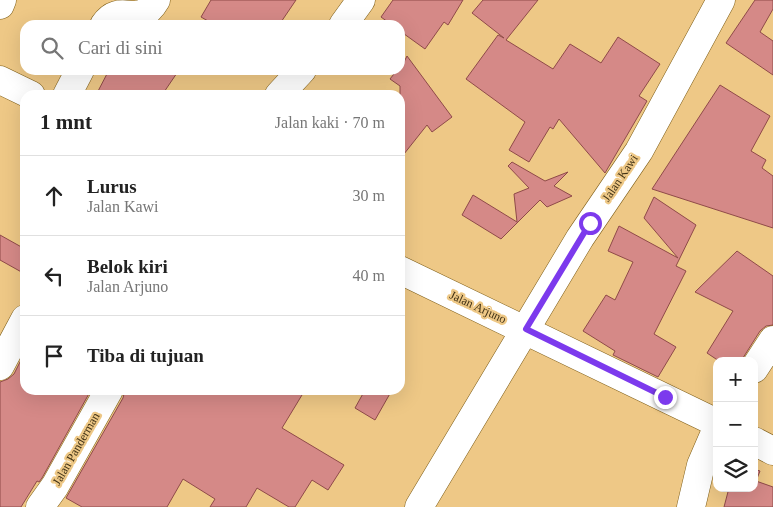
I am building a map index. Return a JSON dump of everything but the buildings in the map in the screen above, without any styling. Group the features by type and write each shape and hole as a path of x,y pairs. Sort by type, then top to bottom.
{"street":[{"path":"0,5 2,0"},
{"path":"108,20 119,13 145,14 150,11 156,0"},
{"path":"347,20 361,0"},
{"name":"Jalan Kawi","path":"419,507 580,238 639,151 721,0"},
{"path":"70,90 77,75"},
{"path":"284,90 297,75"},
{"path":"0,80 21,90"},
{"name":"Jalan Arjuno","path":"405,272 526,329 713,421"},
{"path":"0,366 20,328"},
{"path":"758,363 773,340"},
{"name":"Jalan Panderman","path":"40,507 55,486 106,395"},
{"path":"691,507 700,465 713,437"},
{"path":"758,443 773,451"}],"route":[{"path":"590,223 526,329 665,397"}]}
